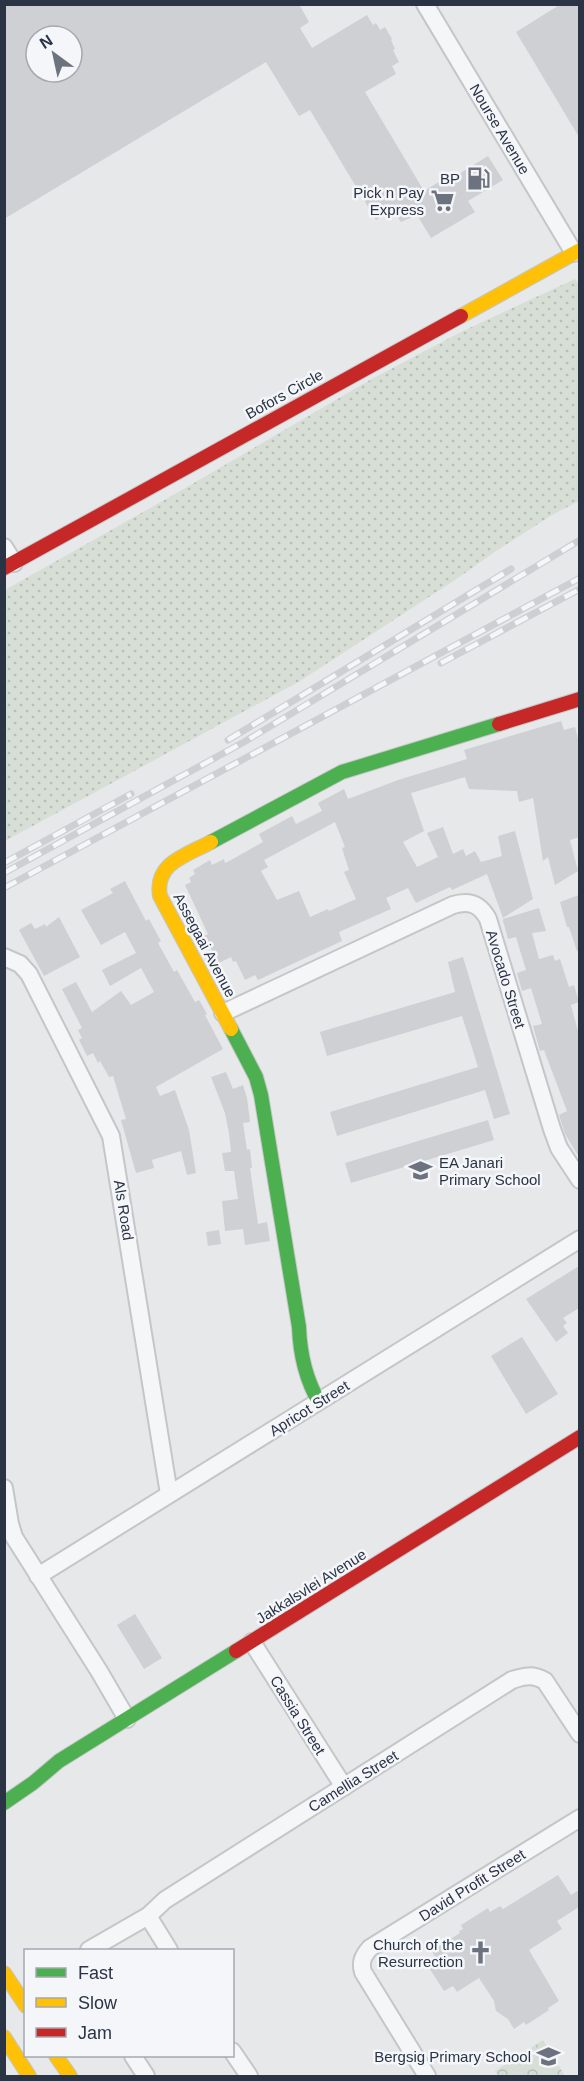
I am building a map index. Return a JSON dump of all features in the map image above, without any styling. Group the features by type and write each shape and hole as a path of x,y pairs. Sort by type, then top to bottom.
{"main road":[{"name":"Bofors Circle","path":"9,566 577,251"},
{"name":"Assegaai Avenue","path":"319,1402 306,1379 300,1357 299,1327 261,1095 256,1077 160,896 158,884 160,874 173,862 342,772 579,699"},
{"name":"Jakkalsvlei Avenue","path":"4,1787 59,1761 579,1437"},
{"name":"Jakkalsvlei Avenue","path":"4,1803 59,1761"},
{"path":"4,1973 24,2003"},
{"path":"4,2037 29,2076"},
{"path":"57,2057 70,2076"}],"street":[{"name":"Nourse Avenue","path":"425,4 577,251"},
{"path":"4,547 9,566"},
{"name":"Avocado Street","path":"223,1013 453,905 462,902 471,903 484,912 488,919 552,1129 559,1148 579,1180"},
{"name":"Als Road","path":"4,957 20,964 29,974 111,1136 170,1494"},
{"name":"Apricot Street","path":"38,1576 579,1239"},
{"path":"4,1488 9,1524 14,1537 127,1719"},
{"name":"Cassia Street","path":"252,1642 344,1787"},
{"name":"Camellia Street","path":"91,1949 148,1916 184,1887 512,1680 525,1676 537,1677 545,1681 579,1734"},
{"name":"David Profit Street","path":"427,2076 363,1972 361,1965 363,1958 370,1948 579,1818"},
{"path":"148,1916 168,1949"},
{"path":"234,2053 249,2076"},
{"path":"134,2057 146,2076"}],"green space":[{"path":"575,279 580,286 579,501 552,515 496,551 300,681 5,841 5,590 370,380 463,331"},
{"path":"543,2040 565,2076 498,2076 495,2071"}],"building":[{"path":"4,4 299,4 309,22 300,28 312,48 367,15 373,25 376,23 380,30 385,27 392,39 395,49 393,50 399,62 392,66 396,74 365,92 424,191 452,174 454,177 488,156 503,180 468,201 475,212 431,238 417,215 401,222 393,210 376,220 310,110 299,116 266,62 4,219"},
{"path":"561,4 579,4 579,137 516,32"},
{"path":"561,721 564,730 575,727 579,743 579,837 570,840 578,871 555,885 548,857 543,861 533,798 519,802 517,791 469,789 465,777 411,793 424,831 403,842 417,867 438,857 427,833 443,827 453,854 463,849 466,856 475,851 481,862 502,856 498,836 515,831 533,899 503,918 487,874 452,890 450,887 416,903 408,888 386,898 391,909 339,932 342,941 258,980 255,975 245,980 236,961 233,962 231,957 219,963 204,936 208,934 185,885 191,882 189,878 195,874 193,870 210,860 212,865 224,859 225,863 231,860 263,842 259,834 292,816 296,824 322,811 318,803 344,789 348,799 398,780 467,759 464,750","holes":["335,822 345,847 342,848 349,870 344,872 356,899 310,917 299,891 277,900 261,871 268,867 264,860"]},
{"path":"125,881 146,921 149,919 161,941 158,943 174,972 177,970 195,1002 199,1000 223,1049 156,1087 160,1096 175,1090 189,1130 196,1173 187,1175 181,1151 152,1160 154,1168 136,1173 121,1120 126,1119 113,1076 109,1077 93,1053 87,1056 79,1040 82,1038 78,1030 82,1028 62,989 76,982 92,1012 121,991 131,1005 154,992 141,968 110,986 102,970 136,953 125,932 101,945 81,910 113,893 110,889"},
{"path":"579,895 579,951 577,951 560,902"},
{"path":"539,908 546,931 532,933 539,959 553,955 555,961 560,959 569,987 574,985 579,1002 571,1005 579,1035 579,1157 565,1134 559,1115 567,1111 544,1050 540,1051 533,1026 542,1024 531,988 522,991 517,973 526,970 516,937 508,939 503,921 503,919"},
{"path":"59,917 80,957 44,976 19,930 31,923 35,929 45,924 46,927"},
{"path":"463,957 510,1114 494,1119 485,1090 337,1136 330,1112 478,1067 462,1016 327,1056 320,1032 455,992 448,962"},
{"path":"226,1072 233,1089 243,1085 247,1098 250,1122 243,1123 247,1150 250,1149 252,1168 250,1168 258,1224 267,1222 270,1241 245,1245 243,1229 225,1231 222,1201 238,1199 234,1171 225,1171 222,1153 231,1152 229,1133 225,1113 211,1077"},
{"path":"488,1120 494,1140 351,1183 345,1163"},
{"path":"219,1230 221,1244 208,1246 206,1232"},
{"path":"579,1266 579,1308 563,1318 567,1323 563,1326 568,1333 556,1342 526,1299"},
{"path":"522,1337 558,1394 526,1414 491,1356"},
{"path":"135,1614 162,1658 144,1669 117,1625"},
{"name":"Church of the Resurrection","path":"558,1875 571,1895 579,1890 579,1907 557,1921 562,1929 529,1950 559,2001 526,2025 524,2022 514,2029 508,2019 496,2011 494,2001 479,1978 457,1992 453,1986 444,1991 426,1963 435,1957 432,1951 460,1933 459,1931 463,1929 461,1925 488,1908 490,1912 500,1906 503,1909"}],"railway":[{"path":"4,873 244,742 580,540"},
{"path":"228,740 511,569"},
{"path":"4,888 580,578"},
{"path":"441,663 580,589"},
{"path":"4,863 131,794"}],"traffic: fast":[{"path":"211,842 342,772 499,724"},
{"path":"231,1029 256,1077 261,1095 302,1356 310,1384 319,1402"},
{"path":"4,1803 59,1761 236,1651"}],"traffic: slow":[{"path":"461,316 580,250"},
{"path":"211,842 183,856 167,868 159,885 160,896 231,1029"},
{"path":"4,1973 24,2003"},
{"path":"4,2037 29,2076"},
{"path":"57,2057 70,2076"}],"traffic: jam":[{"path":"4,568 461,316"},
{"path":"499,724 580,699"},
{"path":"236,1651 580,1437"}],"place":[{"name":"BP","path":"478,178"},
{"name":"Pick n Pay Express","path":"442,201"},
{"name":"EA Janari Primary School","path":"421,1171"},
{"name":"Church of the Resurrection","path":"481,1953"},
{"name":"Bergsig Primary School","path":"549,2056"}]}
